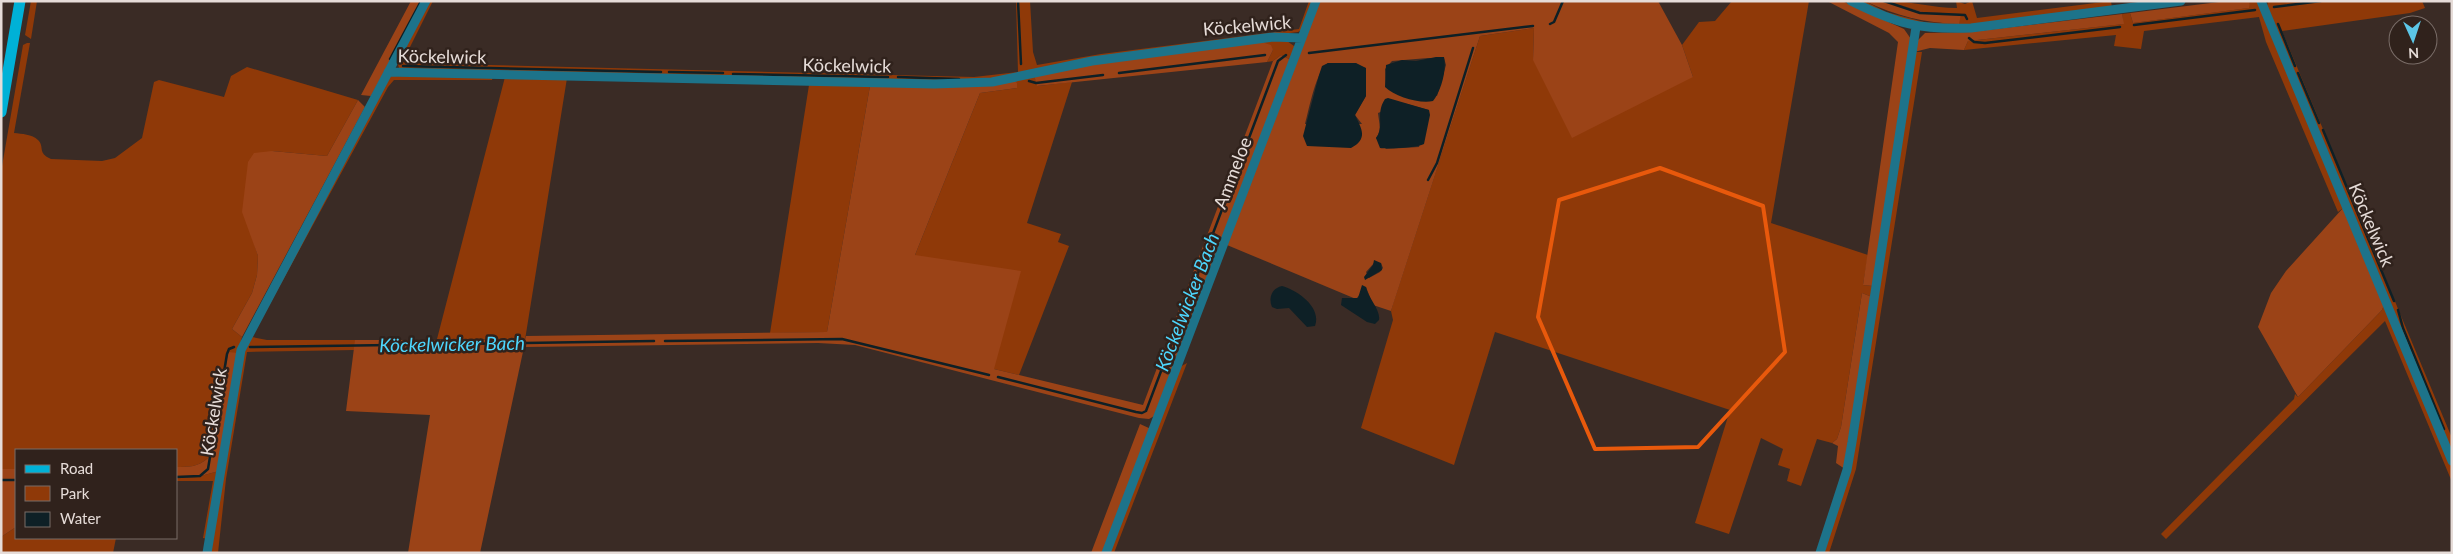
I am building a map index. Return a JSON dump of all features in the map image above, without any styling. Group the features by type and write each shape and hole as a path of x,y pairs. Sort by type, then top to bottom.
{"main road":[{"path":"1,112 20,1"}],"street":[{"name":"Köckelwick","path":"207,553 241,350 426,1"},
{"name":"Ammeloe","path":"1106,553 1316,1"},
{"path":"1852,1 1889,19 1916,27 1937,30 1971,28 2181,1"},
{"name":"Köckelwick","path":"2261,1 2452,461"},
{"path":"1820,553 1847,470 1916,27"},
{"name":"Köckelwick","path":"388,72 934,84 973,83 992,82 1092,61 1273,37 1302,38"}],"highlighted area":[{"path":"1660,168 1763,206 1785,352 1698,447 1595,449 1538,317 1559,200"}],"green space":[{"path":"31,1 37,1 31,39 25,35"},
{"path":"428,1 433,1 407,53 411,63 974,77 1018,72 1016,1 1030,1 1033,52 1037,65 1101,54 1299,29 1309,1 1314,1 1302,30 1298,32 1098,58 977,82 399,68 397,61"},
{"path":"1732,1 1809,1 1771,223 1868,255 1863,285 1873,286 1872,297 1862,293 1841,427 1837,439 1832,443 1817,439 1801,486 1787,481 1790,469 1778,465 1783,449 1761,438 1729,534 1695,523 1730,410 1495,332 1454,465 1361,428 1393,320 1391,311 1393,304 1480,36 1534,28 1533,60 1693,77 1682,45 1699,22 1715,21"},
{"path":"1856,1 1865,1 1886,12 1924,22 1941,23 1961,14 1923,12 1886,1 1957,8 1956,1 1965,4 1972,1 1977,18 2111,1 2112,8 1966,25 1915,23"},
{"path":"2250,1 2258,2 2343,208 2338,212 2266,42 2259,17 2144,31 2141,49 2114,46 2116,35 1964,50 1968,41 2123,24 2122,14 2130,13 2133,23 2248,8"},
{"path":"2268,1 2422,1 2425,8 2410,13 2282,31 2452,438 2452,455 2267,6"},
{"path":"1258,41 1287,41 1294,46 1295,50 1291,60 1281,55 1273,61 1267,62 1273,50"},
{"path":"30,43 14,133 36,138 44,154 51,159 102,161 115,158 142,138 154,82 159,80 224,97 231,76 247,67 358,100 327,156 272,151 252,237 258,256 257,275 252,293 232,329 242,337 238,353 228,353 212,458 208,458 197,465 178,467 178,449 15,449 15,469 1,469 1,172 23,45"},
{"path":"1914,52 1922,52 1856,469 1829,553 1822,553 1847,476"},
{"path":"1034,75 1038,86 1072,82 1027,223 1061,234 1058,242 1069,246 1019,375 994,369 915,255 980,93 1017,88 1013,80"},
{"path":"390,76 493,77 492,80 394,80 388,87 252,337 267,340 355,340 355,350 247,352 226,479 218,553 211,553 243,352"},
{"path":"505,77 567,78 525,340 437,339"},
{"path":"809,85 870,86 827,332 770,333"},
{"path":"2384,305 2452,467 2452,482 2385,321 2166,539 2161,534 2294,399 2295,394 2298,397 2382,310"},
{"path":"1187,363 1114,553 1110,553 1180,367"},
{"path":"219,471 208,539 203,538 213,481 178,481 178,478 197,477"},
{"path":"15,528 15,539 116,539 113,553 1,553 1,537"}],"shaded area":[{"path":"411,1 423,1 371,96 361,95"},
{"path":"1320,1 1658,1 1682,45 1693,77 1572,138 1533,60 1534,28 1480,36 1391,311 1373,305 1366,287 1356,299 1227,245","holes":["1444,58 1446,65 1437,96 1386,87 1385,69 1392,61","1328,63 1366,68 1366,96 1355,115 1362,124 1305,124 1311,100 1324,67","1403,103 1429,110 1419,147 1386,149 1376,138 1380,129 1378,113","1374,263 1381,263 1383,268 1380,272 1369,278 1366,272"]},
{"path":"1827,1 1842,1 1904,29 1911,39 1873,286 1863,285 1898,42 1889,33"},
{"path":"1865,1 1886,1 1923,12 1961,14 1959,24 1934,22 1899,15"},
{"path":"2227,1 2250,1 2249,8 2133,23 2130,13"},
{"path":"2122,14 2124,24 1968,41 1964,50 1930,48 1914,52 1916,42 1925,33 1970,32"},
{"path":"1258,41 1271,45 1273,50 1267,62 1037,86 1034,75 1092,63"},
{"path":"1281,55 1291,60 1156,415 1149,419 855,345 818,343 524,347 480,553 408,553 430,415 346,411 355,340 525,340 526,336 827,332 870,86 1013,80 1017,83 1017,88 980,93 915,255 1021,271 994,369 1143,405 1273,61"},
{"path":"358,100 365,107 242,337 232,329 252,293 257,275 258,256 242,212 248,162 254,153 272,151 327,156"},
{"path":"2343,208 2384,305 2382,310 2298,397 2258,327 2271,293 2286,271"},
{"path":"1862,293 1872,297 1845,469 1836,463 1838,446 1832,443 1837,439 1841,427"},
{"path":"228,352 238,353 219,471 197,477 178,478 178,467 193,466 208,458 212,458"},
{"path":"1140,424 1151,429 1104,553 1091,553"},
{"path":"1,469 15,469 15,528 1,537"}],"water":[{"path":"1444,57 1445,68 1441,86 1433,101 1408,99 1389,91 1385,87 1386,65 1402,60 1416,61"},
{"path":"1328,63 1356,63 1366,68 1366,96 1355,115 1362,137 1351,148 1307,146 1303,136 1322,66"},
{"path":"1388,98 1429,110 1430,115 1424,144 1409,147 1380,148 1376,138 1380,129 1382,104"},
{"path":"1374,260 1381,263 1382,270 1365,280 1364,277 1373,265"},
{"path":"1362,285 1366,287 1378,312 1379,320 1375,324 1367,322 1341,305 1342,298 1358,298"},
{"path":"1282,286 1301,295 1312,306 1315,312 1315,326 1307,327 1289,308 1277,309 1272,307 1270,300 1273,291"}],"waterway":[{"path":"390,59 421,1"},
{"path":"1018,1 1021,64"},
{"name":"Köckelwicker Bach","path":"1550,24 1554,22 1563,1"},
{"name":"Köckelwicker Bach","path":"1884,1 1920,13 1965,15 1967,19"},
{"name":"Köckelwicker Bach","path":"2274,7 2321,1"},
{"name":"Köckelwicker Bach","path":"2134,25 2255,10"},
{"path":"2278,24 2295,66"},
{"name":"Köckelwicker Bach","path":"1309,53 1533,26"},
{"name":"Köckelwicker Bach","path":"1969,38 1974,42 1985,43 2120,27"},
{"path":"1428,180 1437,163 1473,48"},
{"path":"1119,73 1265,55"},
{"name":"Köckelwicker Bach","path":"998,377 1136,412 1142,413 1146,411 1278,61 1286,55"},
{"path":"403,66 661,72"},
{"path":"669,72 723,73"},
{"path":"2298,73 2319,123"},
{"path":"733,74 888,77"},
{"path":"1029,81 1036,83 1103,75"},
{"path":"898,77 959,79"},
{"path":"2323,130 2394,301"},
{"path":"2398,310 2403,328 2444,429"},
{"name":"Köckelwicker Bach","path":"665,341 842,339 989,375"},
{"name":"Köckelwicker Bach","path":"250,347 654,341"},
{"name":"Köckelwicker Bach","path":"178,477 200,476 208,469 227,354 229,349 234,347"},
{"name":"Köckelwicker Bach","path":"1,480 15,480"}]}
